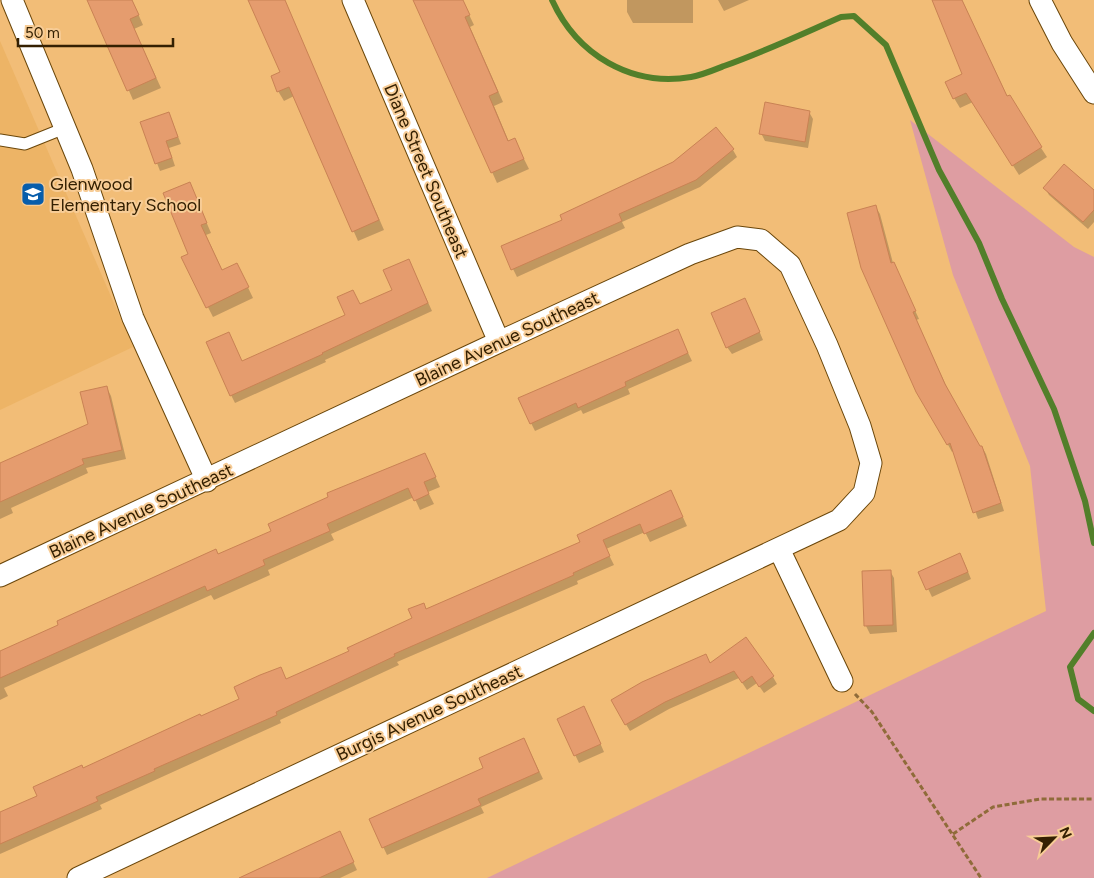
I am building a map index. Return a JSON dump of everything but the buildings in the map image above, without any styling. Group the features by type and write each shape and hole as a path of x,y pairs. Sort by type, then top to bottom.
{"street":[{"path":"12,0 82,169 133,318 207,480"},
{"name":"Diane Street Southeast","path":"353,0 499,342"},
{"path":"1040,0 1062,43 1094,93"},
{"name":"Blaine Avenue Southeast","path":"0,576 690,254 736,237 762,240 790,265 827,345 860,426 871,463 864,493"},
{"name":"Burgis Avenue Southeast","path":"78,878 839,520 864,493"},
{"path":"779,549 842,681"}],"lane":[{"path":"0,140 25,144 65,128"}],"path":[{"path":"842,681 872,712 981,878"},
{"path":"953,834 993,808 1040,800 1094,799"}],"shaded area":[{"name":"Glenwood Elementary School","path":"0,41 133,347 0,410"},
{"path":"910,120 1074,247 1094,257 1094,878 487,878 1046,611 1030,466 953,275"}],"waterway":[{"path":"552,0 563,20 576,37 591,51 608,63 627,72 647,77 669,79 704,74 768,49 841,17 854,16 886,45 939,170 979,243 1002,299 1054,409 1085,501 1094,543"},
{"path":"1094,633 1070,667 1078,699 1094,711"}],"place":[{"name":"Glenwood Elementary School","path":"33,194"}]}
